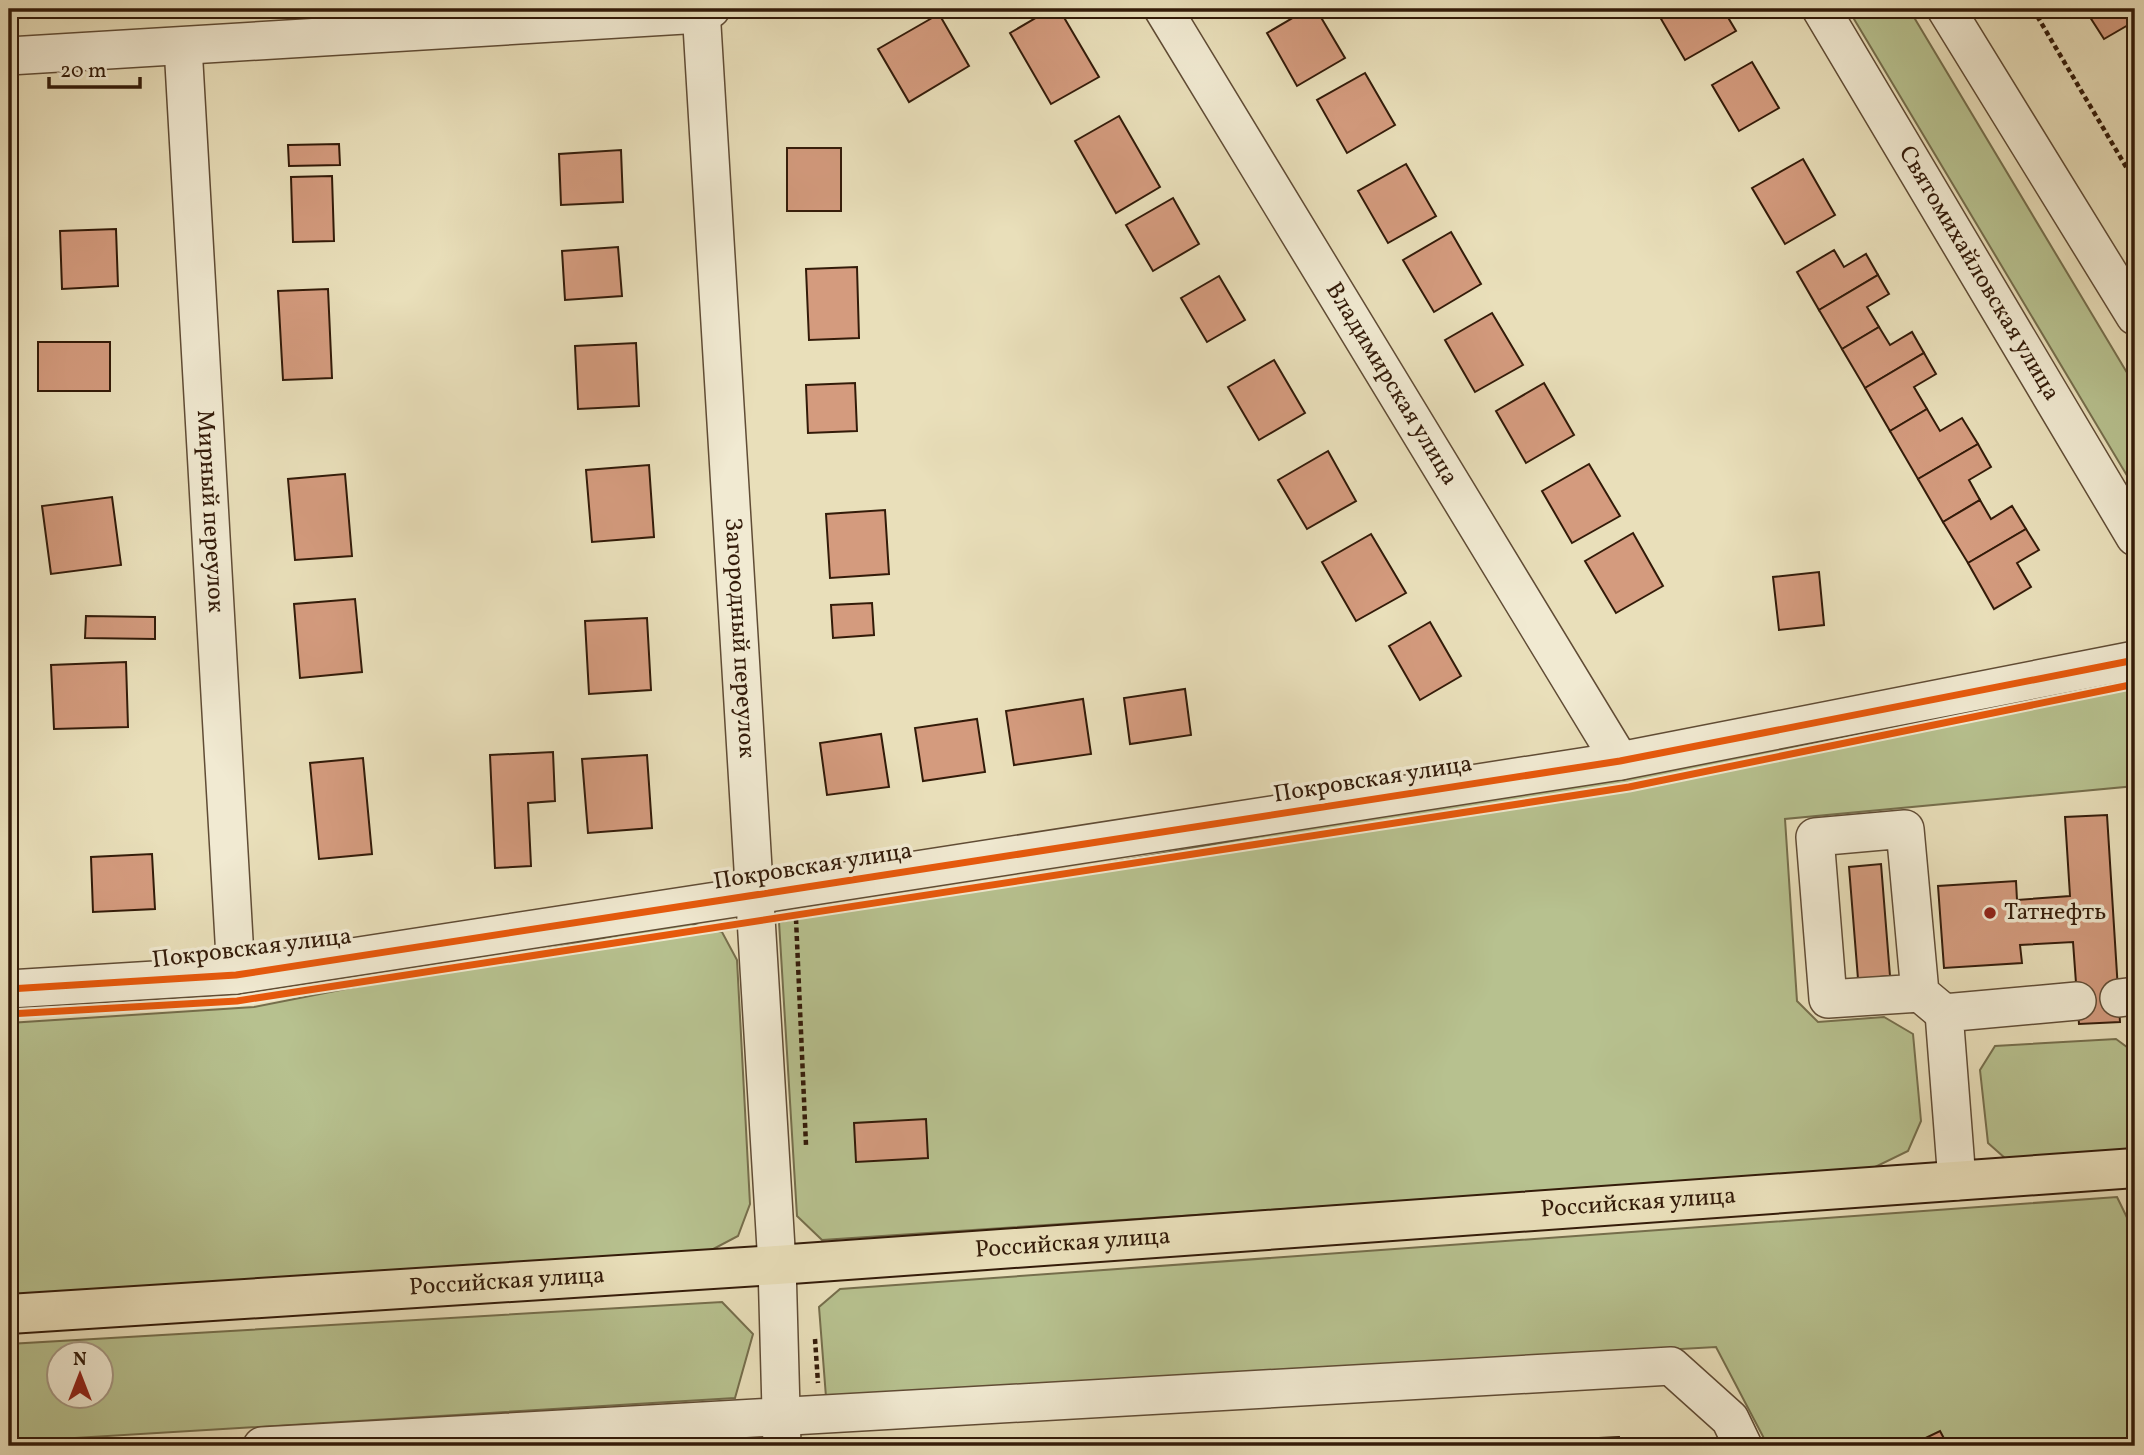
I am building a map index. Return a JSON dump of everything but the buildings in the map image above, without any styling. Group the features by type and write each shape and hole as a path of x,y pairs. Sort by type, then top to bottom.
{"main road":[{"name":"Российская улица","path":"9,1314 777,1265 2135,1168"}],"street":[{"name":"Владимирская улица","path":"1163,9 1620,761"},
{"name":"Святомихайловская улица","path":"1821,9 2135,537"},
{"path":"1946,9 2135,316"},
{"path":"9,56 704,10"},
{"name":"Загородный переулок","path":"704,10 777,1265 781,1431"},
{"name":"Мирный переулок","path":"183,46 236,975"},
{"name":"Покровская улица","path":"9,989 236,975 755,908 1620,761 2135,660"},
{"path":"1957,1181 1932,1003 1905,829 1815,837 1828,999 1932,1003 2077,1001"},
{"path":"262,1446 781,1431 821,1413 1671,1366 1730,1419 1743,1446"}],"path":[{"path":"2033,9 2135,182"},
{"path":"755,908 796,914 810,912"},
{"path":"796,914 806,1151"},
{"path":"815,1331 821,1413"}],"green space":[{"path":"1848,9 1909,9 2135,386 2135,489"},
{"path":"2135,679 2135,786 1785,819 1797,1001 1818,1022 1884,1017 1913,1034 1921,1121 1908,1151 1869,1170 822,1240 797,1216 779,922"},
{"path":"684,922 722,932 737,960 750,1204 738,1236 702,1255 9,1296 9,1023 254,1007"},
{"path":"2116,1039 2135,1053 2135,1145 2128,1152 2006,1159 1988,1143 1980,1070 1995,1046"},
{"path":"2117,1197 2135,1234 2135,1446 1768,1446 1716,1347 826,1397 819,1307 840,1289"},
{"path":"722,1302 753,1334 735,1398 9,1442 9,1344 46,1342 46,1410 116,1410 116,1340 77,1340"}],"cycle path":[{"path":"9,989 236,975 794,889 1620,761 2135,660"},
{"path":"9,1014 237,1001 1629,787 2135,684"}],"place":[{"name":"Татнефть","path":"1990,913"}]}
